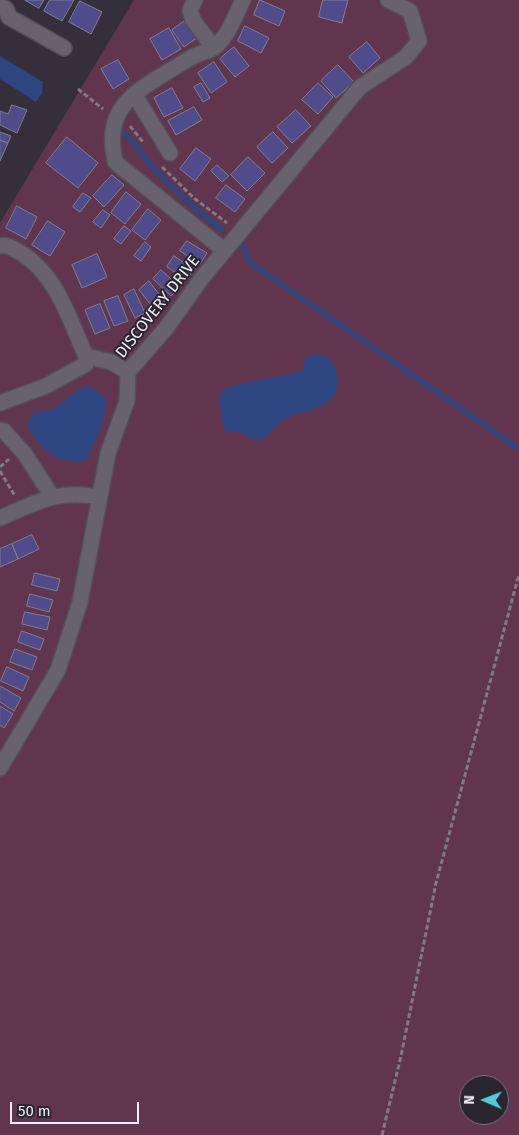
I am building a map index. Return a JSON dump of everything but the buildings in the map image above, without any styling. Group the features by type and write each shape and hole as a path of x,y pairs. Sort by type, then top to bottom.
{"street":[{"path":"195,0 190,10 193,20 214,48"},
{"path":"225,251 115,162 111,142 115,117 123,105 134,94 194,56 214,48 233,22 243,0"},
{"name":"DISCOVERY DRIVE","path":"0,768 58,670 80,602 108,453 127,401 128,372 167,328 225,251 360,87 406,57 420,42 410,12 388,0"},
{"path":"6,5 9,17 64,48"},
{"path":"134,94 170,153"},
{"path":"0,246 6,245 24,255 52,282 86,356 86,364 46,386 0,404"},
{"path":"86,356 111,362 128,372"},
{"path":"0,430 4,431 24,453 52,496"},
{"path":"0,518 52,496 78,493 99,497"}],"path":[{"path":"0,471 23,508"},
{"path":"382,1135 401,1056 436,883 519,574"}],"shaded area":[{"path":"134,0 519,0 519,1135 0,1135 0,223"}],"water":[{"path":"0,56 43,82 42,93 36,102 0,79"},
{"path":"315,354 328,358 337,373 336,393 330,399 318,407 291,416 276,426 268,435 256,441 239,432 224,431 219,399 223,390 243,383 283,376 303,370 305,365 302,361"},
{"path":"90,386 105,398 105,414 97,438 86,461 66,460 50,454 32,435 27,426 33,413 53,409 79,389"}],"waterway":[{"path":"118,130 134,143 155,170 171,186 222,230"},
{"path":"241,245 247,253 248,261 519,449"}]}
